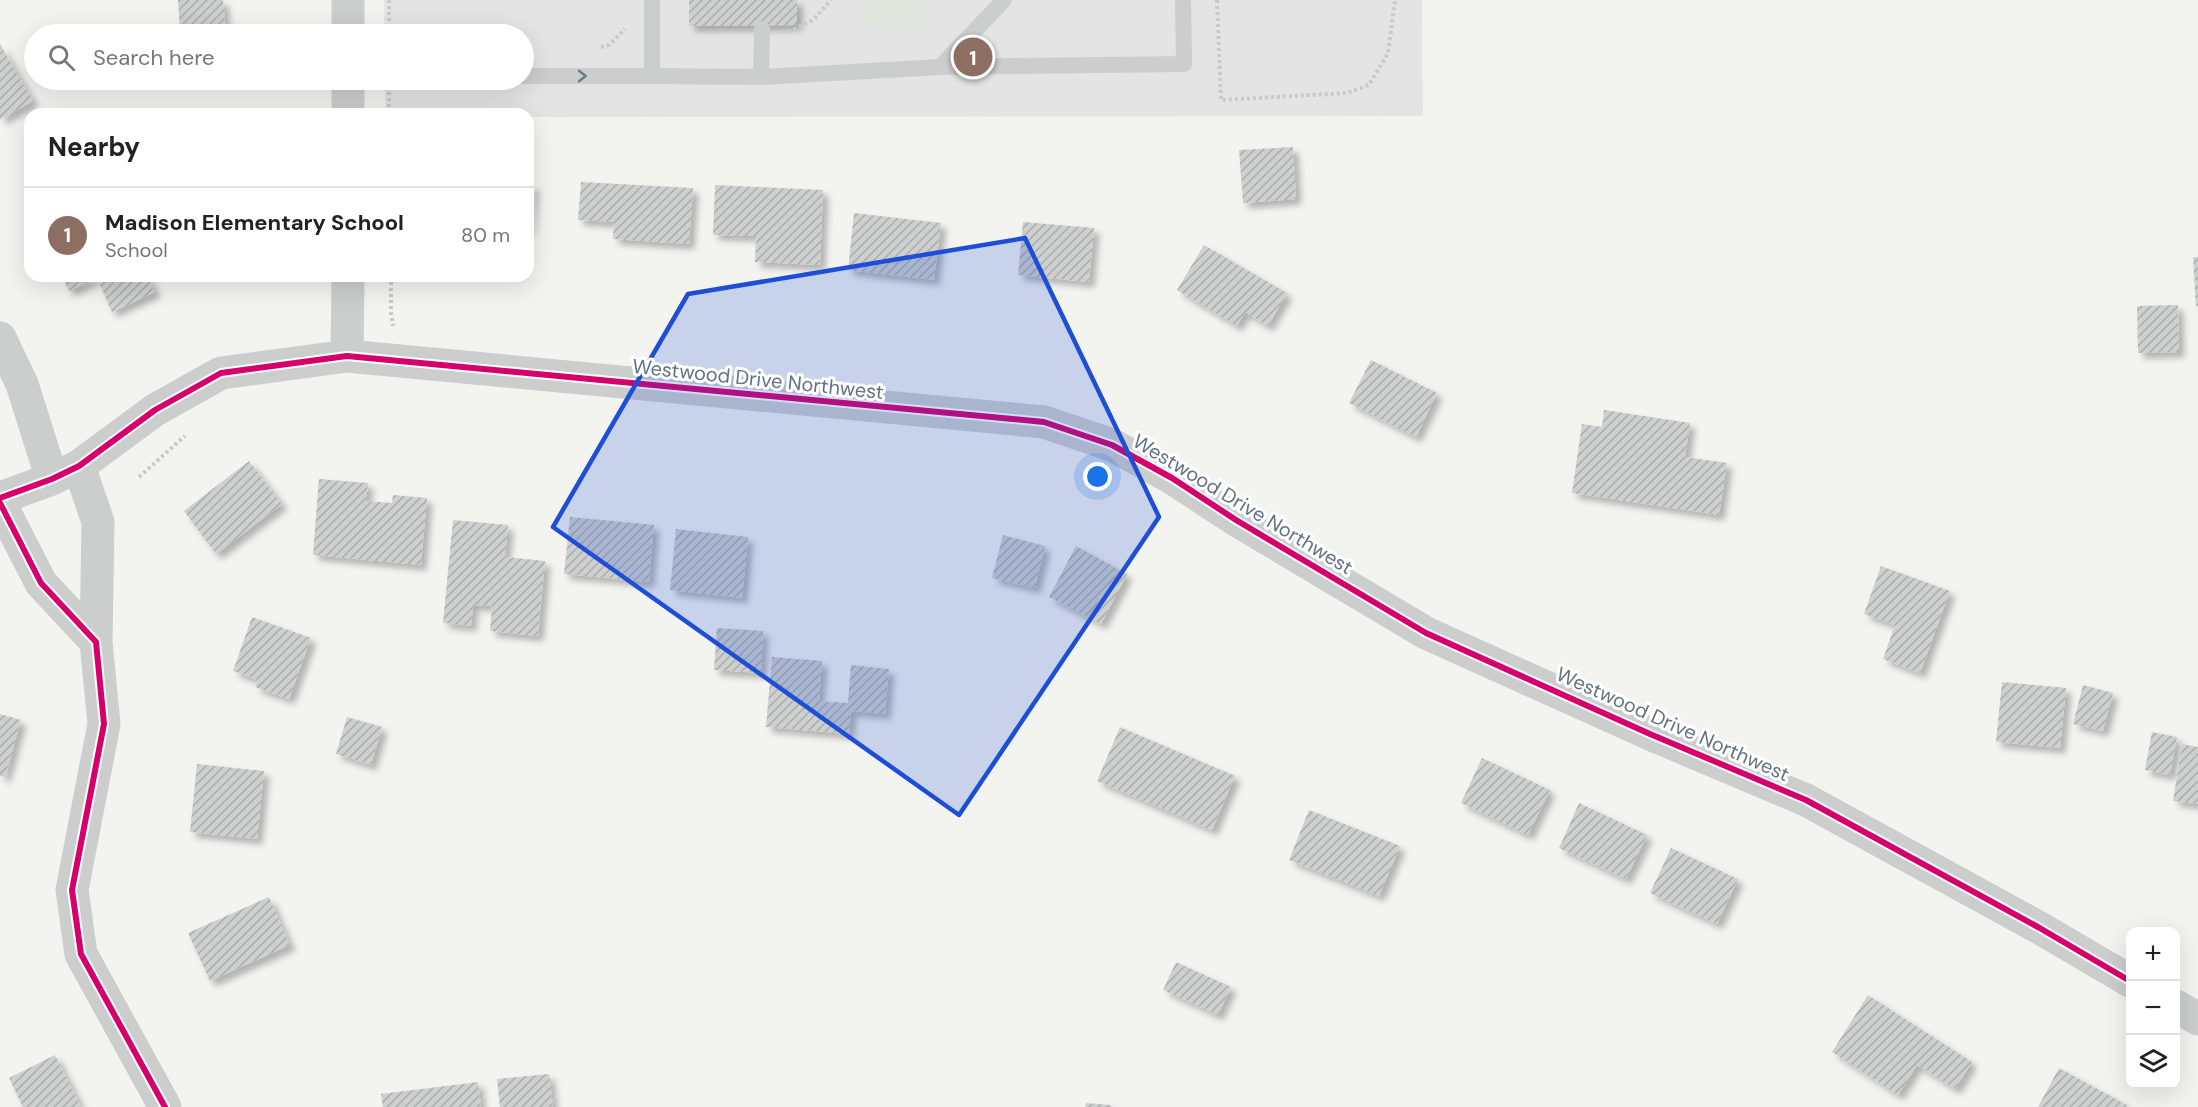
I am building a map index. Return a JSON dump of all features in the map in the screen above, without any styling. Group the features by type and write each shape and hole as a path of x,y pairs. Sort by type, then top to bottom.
{"street":[{"path":"348,0 348,24"},
{"path":"348,90 348,108"},
{"path":"347,356 348,282"},
{"path":"0,338 65,473 98,522 96,642 104,723 72,890 81,954 165,1107"},
{"name":"Westwood Drive Northwest","path":"0,498 65,473 155,410 221,373 347,356 1044,422 1112,445 1172,478 1236,520 1426,633 1650,734 1806,800 2038,927 2126,979"},
{"path":"0,503 41,583 96,642"},
{"path":"2180,1009 2198,1020"}],"lane":[{"path":"652,0 652,76"},
{"path":"940,67 1004,0"},
{"path":"534,76 761,77 940,67 1184,64 1183,0"},
{"path":"761,77 762,35"}],"path":[{"path":"388,0 389,24"},
{"path":"762,35 785,34 813,20 831,0"},
{"path":"1217,0 1221,100 1347,93 1369,85 1388,52 1395,0"},
{"path":"580,76 581,53 609,45 625,29 629,21"},
{"path":"389,90 389,108"},
{"path":"391,282 394,332"},
{"path":"139,477 188,434"}],"highlighted area":[{"path":"1025,238 1159,517 959,815 553,527 688,294"}],"shaded area":[{"path":"384,0 1422,0 1423,116 534,117 534,108 385,108 385,90 534,90 534,24 384,24"},
{"path":"859,0 929,0 926,19 918,30 880,30 858,22"}],"building":[{"path":"178,0 223,0 225,24 180,24"},
{"path":"689,0 797,0 797,25 689,26"},
{"path":"0,44 24,85 24,90 27,90 33,101 0,120"},
{"path":"1293,147 1296,199 1243,203 1239,150"},
{"path":"581,182 693,188 689,244 613,239 614,222 578,220"},
{"path":"715,185 823,190 820,265 755,262 756,236 713,235"},
{"path":"854,213 941,223 934,280 848,270"},
{"path":"1023,222 1094,228 1089,282 1018,275"},
{"path":"1204,245 1287,293 1268,326 1245,312 1237,326 1177,290"},
{"path":"2193,257 2198,257 2198,306 2196,306"},
{"path":"65,282 88,282 69,291"},
{"path":"99,282 151,282 155,292 112,312"},
{"path":"2178,305 2179,352 2138,353 2137,306"},
{"path":"1371,360 1437,393 1416,437 1349,403"},
{"path":"1604,410 1690,423 1685,457 1727,463 1719,515 1572,493 1582,424 1602,427"},
{"path":"249,461 282,504 216,554 184,511"},
{"path":"319,479 368,483 366,501 392,503 393,495 427,498 421,565 313,555"},
{"path":"570,517 654,525 649,582 564,574"},
{"path":"453,520 508,525 505,557 545,561 538,636 490,631 492,606 473,605 471,626 443,623"},
{"path":"676,529 748,537 742,598 670,590"},
{"path":"1003,535 1045,546 1035,588 992,578"},
{"path":"1076,546 1127,574 1101,624 1049,597"},
{"path":"1881,566 1950,591 1920,673 1883,659 1895,625 1864,614"},
{"path":"252,617 311,638 289,699 255,687 258,680 233,671"},
{"path":"717,628 763,631 761,673 714,670"},
{"path":"772,657 822,661 819,701 848,703 851,665 889,669 885,714 851,711 849,734 766,727"},
{"path":"2002,682 2066,688 2060,748 1996,742"},
{"path":"2083,685 2113,693 2103,731 2073,724"},
{"path":"0,714 21,720 5,777 0,776"},
{"path":"347,717 382,727 371,765 336,754"},
{"path":"1120,727 1235,776 1212,830 1097,781"},
{"path":"2152,732 2177,737 2170,775 2145,770"},
{"path":"2182,744 2198,747 2198,804 2173,801"},
{"path":"1482,758 1550,790 1528,835 1461,803"},
{"path":"197,764 264,771 257,839 190,832"},
{"path":"1579,803 1647,835 1626,879 1559,848"},
{"path":"1309,810 1400,846 1379,896 1289,860"},
{"path":"1671,848 1738,879 1717,924 1650,893"},
{"path":"269,897 290,945 210,981 188,933"},
{"path":"1176,962 1231,987 1218,1015 1163,990"},
{"path":"1868,995 1972,1062 1955,1089 1917,1065 1898,1095 1832,1052"},
{"path":"55,1055 81,1107 23,1107 9,1078"},
{"path":"2059,1068 2127,1105 2126,1107 2038,1107"},
{"path":"549,1074 553,1107 500,1107 497,1079"},
{"path":"478,1082 481,1107 383,1107 381,1094"},
{"path":"1086,1103 1111,1105 1111,1107 1085,1107"}],"cycle path":[{"path":"0,498 52,479 79,466 155,410 221,373 347,356 1044,422 1112,445 1172,478 1236,520 1426,633 1650,734 1806,800 2038,927 2126,979"},
{"path":"0,503 41,583 96,642 104,724 72,890 81,954 165,1107"}],"place":[{"name":"Madison Elementary School","path":"973,57"}]}
